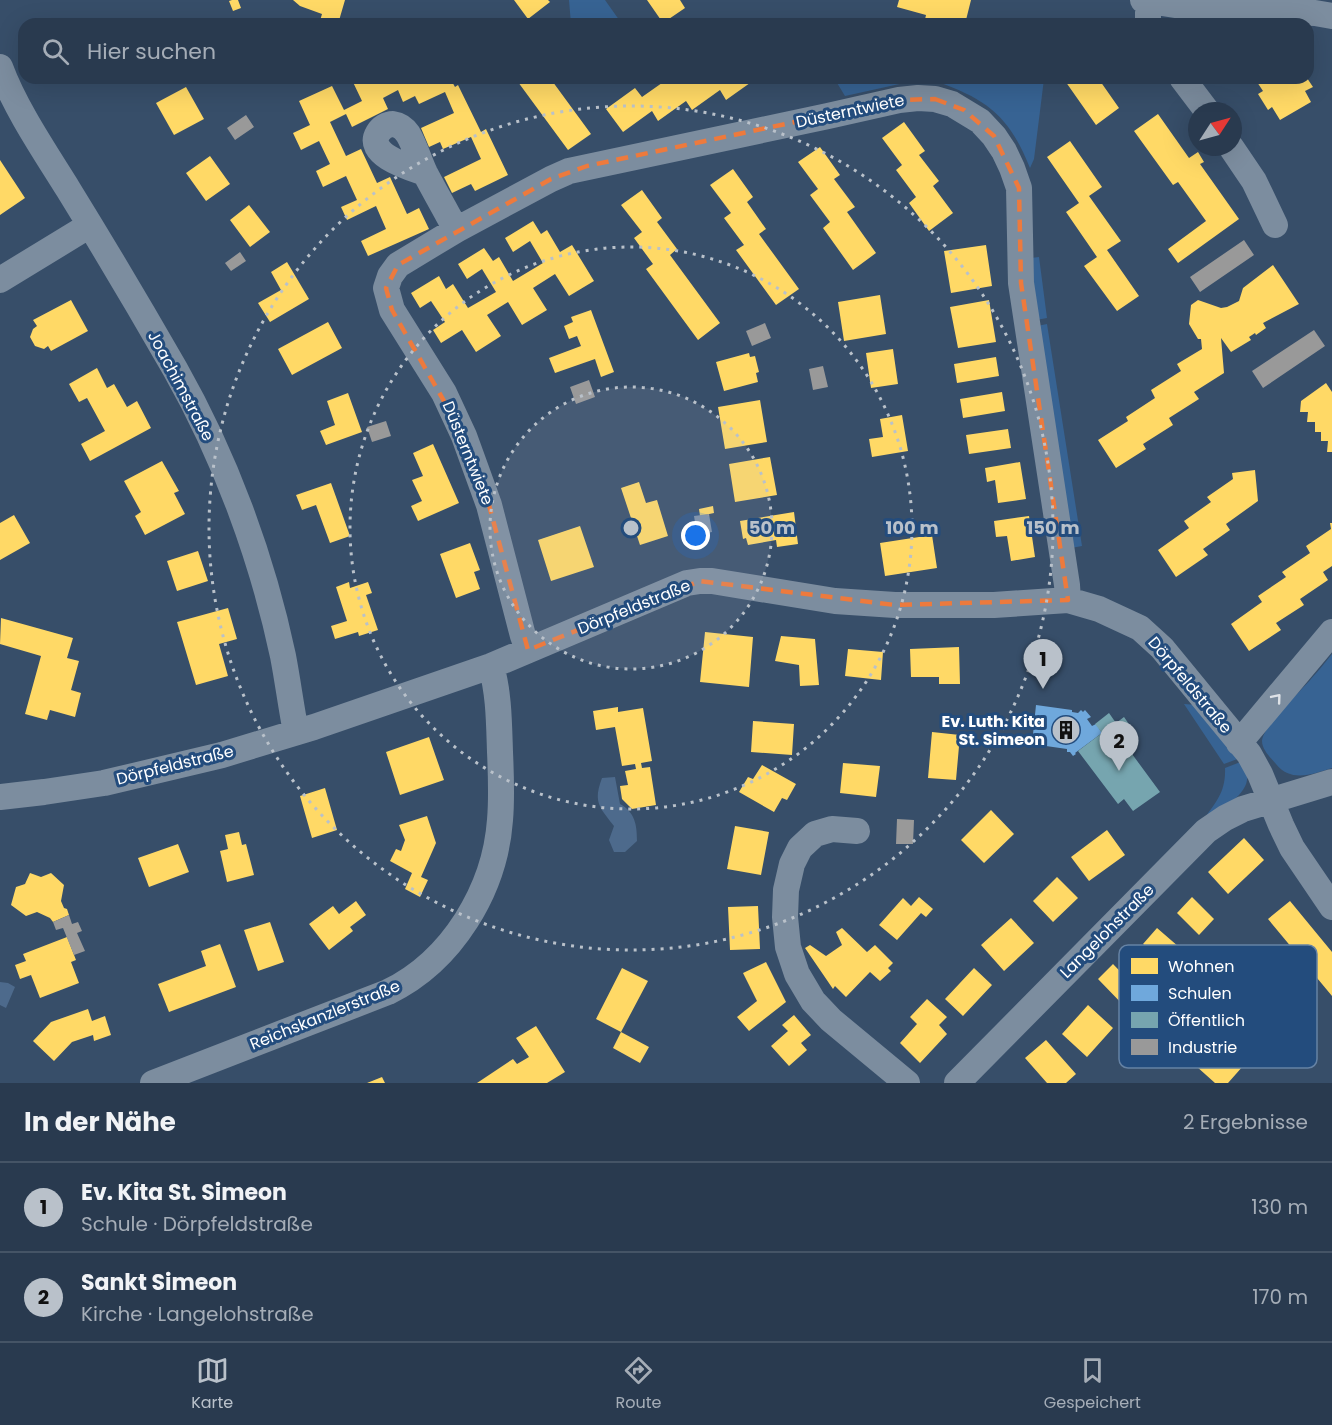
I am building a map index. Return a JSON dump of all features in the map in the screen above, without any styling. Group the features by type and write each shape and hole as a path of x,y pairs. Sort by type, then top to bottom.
{"street":[{"path":"1148,9 1194,8 1315,13 1332,16"},
{"name":"Joachimstraße","path":"0,67 31,129 176,372 203,424 243,516 264,581 283,657 296,732"},
{"path":"1187,84 1200,102"},
{"name":"Düsterntwiete","path":"528,651 489,505 464,436 444,393 392,310 386,288 390,276 398,265 456,230 569,171 899,100 918,98 935,99 952,104 980,121 1004,151 1018,188 1021,284 1068,600"},
{"path":"1237,156 1254,181 1275,225"},
{"path":"425,173 456,230"},
{"path":"0,280 90,225"},
{"name":"Dörpfeldstraße","path":"0,797 104,783 222,755 491,666 687,583 712,581 835,600 895,605 994,605 1068,600 1099,609 1140,628 1162,648 1249,754 1271,801"},
{"path":"1239,743 1332,632"},
{"name":"Reichskanzlerstraße","path":"153,1083 388,992 415,978 451,942 468,917 486,880 497,843 501,797 500,729 495,681 491,666"},
{"name":"Langelohstraße","path":"957,1083 1206,831 1243,809 1332,782"},
{"path":"1271,801 1292,848 1332,907"},
{"path":"857,831 832,829 815,834 800,848 792,864 786,890 785,917 788,946 797,974 813,1001 831,1020 907,1083"}],"highlighted area":[{"path":"935,99 964,110 994,136 1019,188 1021,283 1068,600 895,605 700,581 528,650 489,505 464,436 392,310 386,288 398,265 551,179 587,166 899,100"}],"shaded area":[{"path":"569,0 605,0 618,18 570,18"},
{"path":"838,84 899,84 845,96"},
{"path":"943,84 1043,84 1034,159 1030,168 1014,136 996,113 956,89"},
{"path":"1039,257 1047,318 1036,320 1031,258"},
{"path":"1047,324 1082,546 1071,548 1037,326"},
{"path":"1332,654 1332,768 1302,775 1288,773 1282,770 1265,751 1262,744 1264,735 1275,718"},
{"path":"1184,704 1197,705 1240,758 1224,764"},
{"path":"1243,761 1247,777 1245,786 1230,804 1204,821 1222,790 1225,768"},
{"path":"615,777 620,804 632,815 636,830 637,841 625,852 614,852 609,840 614,826 601,809 598,799 602,778"},
{"path":"0,982 15,987 6,1008 0,1005"}],"building: Wohnen":[{"path":"238,0 241,8 233,11 229,1"},
{"path":"293,0 345,0 340,18 321,18 322,14 300,6"},
{"path":"514,0 548,0 550,2 529,18"},
{"path":"647,0 680,0 685,8 670,18 660,18"},
{"path":"899,0 971,0 966,18 925,18 926,15 897,7"},
{"path":"354,84 453,84 455,87 458,85 481,132 486,129 508,175 475,191 471,184 452,193 444,177 481,159 471,137 443,149 440,142 429,147 421,128 454,113 445,92 419,104 415,96 403,102 398,90 383,98 388,109 352,127 346,114 330,122 346,156 361,149 377,183 390,177 407,214 419,208 429,229 368,256 361,241 386,229 376,206 347,220 341,207 357,200 346,176 323,187 316,171 330,164 319,141 301,150 293,133 310,125 299,101 332,86 344,110 362,101"},
{"path":"519,84 554,84 591,134 568,150"},
{"path":"660,84 749,84 726,100 720,90 692,110 686,101 658,121 652,111 623,132 606,109 635,88 642,97"},
{"path":"1067,84 1102,84 1119,108 1096,125"},
{"path":"1258,84 1311,84 1313,87 1305,91 1311,102 1280,120 1272,107 1268,110 1258,94 1263,91"},
{"path":"186,87 204,119 174,135 156,103"},
{"path":"1158,114 1189,158 1200,156 1204,162 1200,164 1239,219 1178,263 1168,249 1206,221 1178,182 1173,185 1134,131"},
{"path":"904,122 925,151 919,155 939,181 933,186 953,213 929,231 909,203 916,197 896,170 902,165 882,138"},
{"path":"1070,141 1102,187 1089,196 1121,241 1107,250 1139,296 1117,311 1084,266 1097,257 1066,212 1079,203 1047,157"},
{"path":"820,147 840,175 834,179 855,207 847,212 876,253 853,270 823,228 830,222 810,195 818,189 798,162"},
{"path":"210,156 230,184 206,201 186,173"},
{"path":"0,160 25,198 0,215"},
{"path":"733,169 753,197 747,202 766,229 759,234 799,289 776,305 736,250 744,245 724,218 731,213 710,185"},
{"path":"642,190 662,218 657,222 677,249 670,255 720,323 698,340 646,269 653,264 634,238 642,232 621,205"},
{"path":"249,205 270,232 250,247 230,220"},
{"path":"533,221 541,234 547,230 560,252 572,245 594,281 569,296 555,274 533,288 547,310 522,325 508,302 487,315 501,336 476,352 462,330 441,343 433,330 445,322 431,301 420,308 411,293 439,276 446,289 453,284 468,308 496,292 482,269 467,279 458,264 484,248 493,261 499,257 513,281 543,263 530,241 513,252 505,238"},
{"path":"986,245 992,286 951,293 944,251"},
{"path":"287,262 309,299 270,322 258,303 281,290 271,272"},
{"path":"1273,265 1299,304 1263,323 1266,328 1249,337 1251,340 1231,352 1221,338 1224,373 1194,392 1199,399 1169,418 1173,425 1143,444 1146,449 1116,468 1098,440 1128,421 1126,417 1155,398 1151,390 1181,371 1177,364 1202,349 1201,339 1198,339 1189,324 1191,305 1198,300 1221,308 1227,307 1239,301 1243,288"},
{"path":"880,295 886,334 844,341 838,302"},
{"path":"71,300 88,331 51,351 48,346 44,349 35,346 30,337 37,326 33,320"},
{"path":"989,300 996,342 958,348 950,307"},
{"path":"591,310 614,372 601,377 595,359 555,373 549,358 581,346 577,336 569,339 564,326 573,322 571,317"},
{"path":"328,322 342,348 292,375 278,349"},
{"path":"893,349 898,384 871,388 866,353"},
{"path":"749,353 750,357 755,356 759,372 756,373 758,382 724,391 716,362"},
{"path":"996,357 999,376 957,383 954,364"},
{"path":"97,368 107,388 114,384 127,407 137,401 151,428 90,461 81,444 105,431 87,398 79,402 69,384"},
{"path":"1326,383 1332,392 1332,452 1327,452 1328,441 1321,441 1321,432 1315,432 1315,422 1307,422 1308,412 1300,412 1301,401"},
{"path":"1002,392 1005,411 963,418 960,399"},
{"path":"348,393 362,432 326,445 320,431 335,425 327,401"},
{"path":"760,400 767,442 725,449 718,407"},
{"path":"902,415 908,451 872,457 869,439 883,437 880,419"},
{"path":"1008,429 1011,448 969,454 966,435"},
{"path":"433,444 459,503 418,521 411,506 422,501 412,480 423,476 413,453"},
{"path":"770,457 777,495 735,502 729,464"},
{"path":"162,461 179,491 174,493 185,514 145,535 135,516 141,512 124,481"},
{"path":"1020,462 1026,499 998,503 995,480 987,482 985,468"},
{"path":"1255,470 1258,501 1226,524 1230,530 1203,549 1208,555 1176,577 1158,550 1189,528 1184,521 1211,502 1207,497 1233,479 1232,473"},
{"path":"639,482 646,503 657,500 668,536 640,545 621,488"},
{"path":"331,483 350,536 330,543 316,505 302,510 296,495"},
{"path":"713,506 714,513 700,516 699,509"},
{"path":"794,512 798,544 777,547 776,540 748,545 746,538 743,539 740,521"},
{"path":"14,515 30,543 0,560 0,523"},
{"path":"1029,516 1035,557 1011,561 1007,536 996,537 994,521"},
{"path":"1330,523 1332,523 1332,566 1323,572 1328,580 1300,599 1304,605 1276,623 1281,630 1249,651 1231,624 1262,602 1258,596 1286,577 1282,572 1310,553 1306,546 1331,529"},
{"path":"580,526 594,567 551,581 538,540"},
{"path":"932,535 937,568 885,576 880,543"},
{"path":"470,543 480,570 474,572 480,589 456,598 440,554"},
{"path":"198,551 208,581 177,591 167,561"},
{"path":"349,582 350,588 368,582 372,593 366,595 378,630 359,636 358,632 335,639 331,626 347,621 336,587"},
{"path":"228,608 237,639 219,644 228,676 196,685 177,622"},
{"path":"1,618 73,638 67,658 79,661 71,690 81,693 75,717 50,710 47,720 25,714 41,656 0,644"},
{"path":"705,632 753,637 749,687 700,682"},
{"path":"781,636 815,639 819,685 800,686 799,665 775,661"},
{"path":"959,647 960,684 939,684 939,677 911,677 910,649"},
{"path":"848,649 883,652 881,680 845,676"},
{"path":"618,707 618,712 643,708 652,761 641,763 642,768 650,767 656,805 632,809 622,799 620,786 628,785 625,771 636,769 635,764 622,766 615,727 596,730 593,711"},
{"path":"753,721 794,724 792,755 751,752"},
{"path":"932,732 960,735 956,780 928,778"},
{"path":"429,737 444,780 400,795 386,752"},
{"path":"843,763 880,766 876,797 840,793"},
{"path":"762,765 796,784 787,800 782,798 774,812 739,792 748,777 753,779"},
{"path":"325,788 337,830 312,838 300,796"},
{"path":"991,810 1014,834 984,863 961,840"},
{"path":"427,816 436,843 421,877 428,880 420,897 405,889 412,873 390,861 396,849 401,851 405,840 399,825"},
{"path":"735,826 769,832 761,875 727,869"},
{"path":"1107,830 1125,855 1089,881 1071,857"},
{"path":"239,832 242,845 246,844 254,875 227,882 220,851 228,849 225,835"},
{"path":"1244,838 1264,860 1228,894 1208,872"},
{"path":"178,844 189,872 149,887 138,858"},
{"path":"30,873 41,877 51,873 64,885 61,901 69,915 53,922 50,918 37,912 26,916 11,905 16,887 25,884"},
{"path":"1057,877 1078,898 1053,922 1033,901"},
{"path":"919,897 933,909 926,917 921,913 897,940 879,925 903,898 911,906"},
{"path":"1192,897 1214,919 1199,935 1177,913"},
{"path":"356,901 366,915 350,927 353,931 329,950 309,924 333,906 339,914"},
{"path":"1290,901 1332,952 1332,996 1317,978 1317,945 1290,945 1268,919"},
{"path":"758,906 760,949 730,950 728,907"},
{"path":"1011,918 1034,943 1004,971 981,945"},
{"path":"270,922 284,962 258,971 244,930"},
{"path":"842,928 867,952 875,945 893,963 888,968 891,971 880,981 870,972 846,997 835,986 833,989 805,948 810,945 826,956 842,945 836,932"},
{"path":"1157,928 1177,945 1144,945"},
{"path":"67,937 76,960 71,962 79,983 40,998 31,975 20,979 15,965 26,961 23,954"},
{"path":"220,944 236,987 169,1012 158,984 206,966 201,951"},
{"path":"766,962 786,1002 749,1031 737,1017 757,1001 743,973"},
{"path":"1113,964 1119,970 1119,1001 1098,979"},
{"path":"622,968 648,981 621,1032 596,1019"},
{"path":"974,968 992,985 963,1016 945,999"},
{"path":"927,999 947,1017 939,1025 947,1034 920,1063 900,1043 917,1024 910,1017"},
{"path":"1088,1005 1113,1028 1087,1057 1062,1034"},
{"path":"88,1009 92,1021 105,1016 111,1035 94,1041 93,1035 72,1042 54,1061 33,1041 51,1022"},
{"path":"794,1015 811,1035 801,1043 807,1050 789,1066 771,1046 788,1031 782,1025"},
{"path":"536,1026 565,1072 547,1083 477,1083 513,1059 517,1064 529,1057 516,1038"},
{"path":"621,1032 649,1047 640,1063 613,1048"},
{"path":"1046,1040 1076,1074 1066,1083 1047,1083 1025,1058"},
{"path":"1198,1068 1241,1068 1228,1083 1215,1083"},
{"path":"382,1077 385,1083 367,1083"}],"building: Schulen":[{"name":"Ev. Luth. Kita St. Simeon","path":"1036,705 1072,710 1078,713 1085,710 1091,717 1087,719 1092,726 1096,724 1102,733 1073,756 1067,752 1067,749 1032,744"}],"building: Öffentlich":[{"path":"1109,713 1116,723 1124,717 1133,730 1121,739 1160,792 1133,811 1124,799 1118,804 1078,751 1102,733 1095,724"}],"building: Industrie":[{"path":"246,115 254,127 235,140 227,128"},
{"path":"1244,240 1254,255 1200,292 1190,277"},
{"path":"240,252 246,261 231,271 225,263"},
{"path":"765,323 771,338 752,346 746,331"},
{"path":"1314,330 1325,346 1263,388 1252,371"},
{"path":"823,366 828,387 813,390 809,369"},
{"path":"589,380 595,397 576,404 570,387"},
{"path":"386,421 391,436 372,442 367,427"},
{"path":"709,514 712,532 697,535 694,516"},
{"path":"897,819 914,820 913,844 896,844"},
{"path":"69,915 72,924 78,922 82,931 77,933 85,951 74,955 63,928 56,930 53,922"}],"place":[{"name":"Ev. Kita St. Simeon","path":"1043,689"},
{"name":"Ev. Luth. Kita St. Simeon","path":"1066,730"},
{"name":"Sankt Simeon","path":"1119,771"}]}
